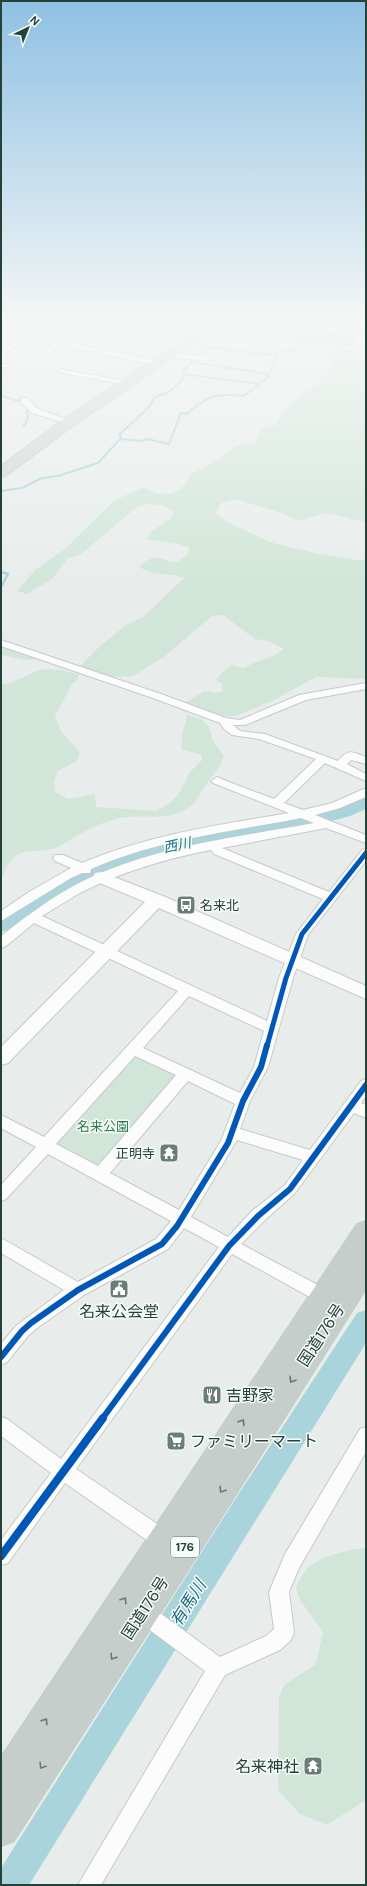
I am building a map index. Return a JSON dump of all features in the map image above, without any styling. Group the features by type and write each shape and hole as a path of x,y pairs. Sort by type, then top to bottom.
{"highway":[{"name":"国道176号","path":"1,1828 149,1616 173,1546 323,1296 366,1232"},
{"name":"国道176号","path":"1,1789 173,1546 366,1265"}],"main road":[{"path":"1,473 85,411"}],"street":[{"path":"35,411 69,422"},
{"path":"1,643 157,696 224,721 241,723 303,697 366,686"},
{"path":"224,721 229,729 236,734 259,736 324,758 366,778"},
{"path":"340,765 349,755 366,761"},
{"path":"276,804 324,758"},
{"path":"217,781 366,840"},
{"path":"1,917 51,884 81,868 147,844 337,806 366,792"},
{"path":"1,943 32,917 66,895 101,877 154,858 320,826 325,823"},
{"path":"215,846 218,851 330,897"},
{"path":"1,1357 22,1331 78,1290 162,1244 177,1226 228,1143 242,1101 261,1067 293,959 305,930 366,853"},
{"path":"59,858 293,959 366,993"},
{"path":"1,1058 157,900"},
{"path":"32,917 272,1029"},
{"path":"1,1195 187,990"},
{"path":"133,1049 242,1101"},
{"path":"100,1174 186,1073"},
{"path":"1,1556 229,1246 258,1216 290,1189 314,1157 359,1109 366,1085"},
{"path":"1,1122 100,1174 229,1246 323,1296"},
{"path":"231,1132 314,1157"},
{"path":"1,1245 78,1290"},
{"path":"1,1425 63,1471 173,1546"},
{"path":"89,1885 218,1668 273,1644 284,1633 279,1592 292,1561 366,1435"},
{"path":"149,1616 218,1668"}],"green space":[{"path":"284,411 366,411 366,522 326,513 300,520 294,519 281,513 235,499 221,503 216,514 233,525 273,543 318,554 366,560 366,679 316,677 274,700 236,716 222,716 186,702 205,691 215,693 223,691 222,684 216,679 230,665 244,668 275,655 284,649 269,641 255,639 223,615 212,616 164,657 133,676 113,677 80,666 100,646 126,625 143,617 184,578 149,572 139,566 146,561 155,558 178,562 187,554 190,548 179,544 146,539 152,531 171,518 174,513 168,508 160,505 149,504 137,507 81,554 68,558 52,579 27,594 17,591 35,570 65,549 115,500 144,487 158,494 174,492 186,484 191,474 222,458 235,446 255,443 261,430 277,424"},
{"path":"1,646 38,659 26,660 1,655"},
{"path":"45,669 61,670 78,674 79,678 72,684 55,716 61,731 80,752 77,761 58,771 54,781 55,792 68,799 95,794 96,807 156,811 170,803 180,792 190,772 202,760 202,756 197,753 182,750 182,737 187,714 202,720 209,727 213,741 224,756 195,802 186,810 166,816 122,817 87,830 55,848 20,853 9,863 1,881 1,684 18,680"},
{"name":"名来公園","path":"140,1055 176,1073 177,1078 105,1163 94,1166 57,1146 56,1141 133,1056"},
{"path":"366,1548 366,1800 327,1825 300,1814 278,1790 279,1698 284,1685 316,1664 323,1632 300,1600 296,1587 302,1576 305,1571 315,1562 344,1551"}],"waterway":[{"path":"23,426 26,423 28,415 26,411"},
{"path":"1,491 22,488 42,478 58,476 98,463 121,438 120,434 145,411"},
{"path":"121,439 141,441 147,439 169,444 181,413 187,414 190,411"},
{"path":"1,572 8,574 1,587"},
{"name":"西川","path":"1,925 18,912 76,878 132,857 165,847 324,817 344,812 366,802"},
{"name":"有馬川","path":"10,1885 248,1505 366,1321"}],"cycle path":[{"path":"1,1357 22,1331 31,1323 78,1290 162,1244 177,1226 228,1143 243,1101 261,1067 286,978 302,934 366,853"},
{"path":"1,1556 229,1246 258,1216 290,1189 366,1085"}],"place":[{"name":"名来北","path":"186,905"},
{"name":"正明寺","path":"169,1153"},
{"name":"名来公会堂","path":"119,1289"},
{"name":"吉野家","path":"212,1395"},
{"name":"ファミリーマート","path":"176,1441"},
{"name":"名来神社","path":"313,1766"}]}
